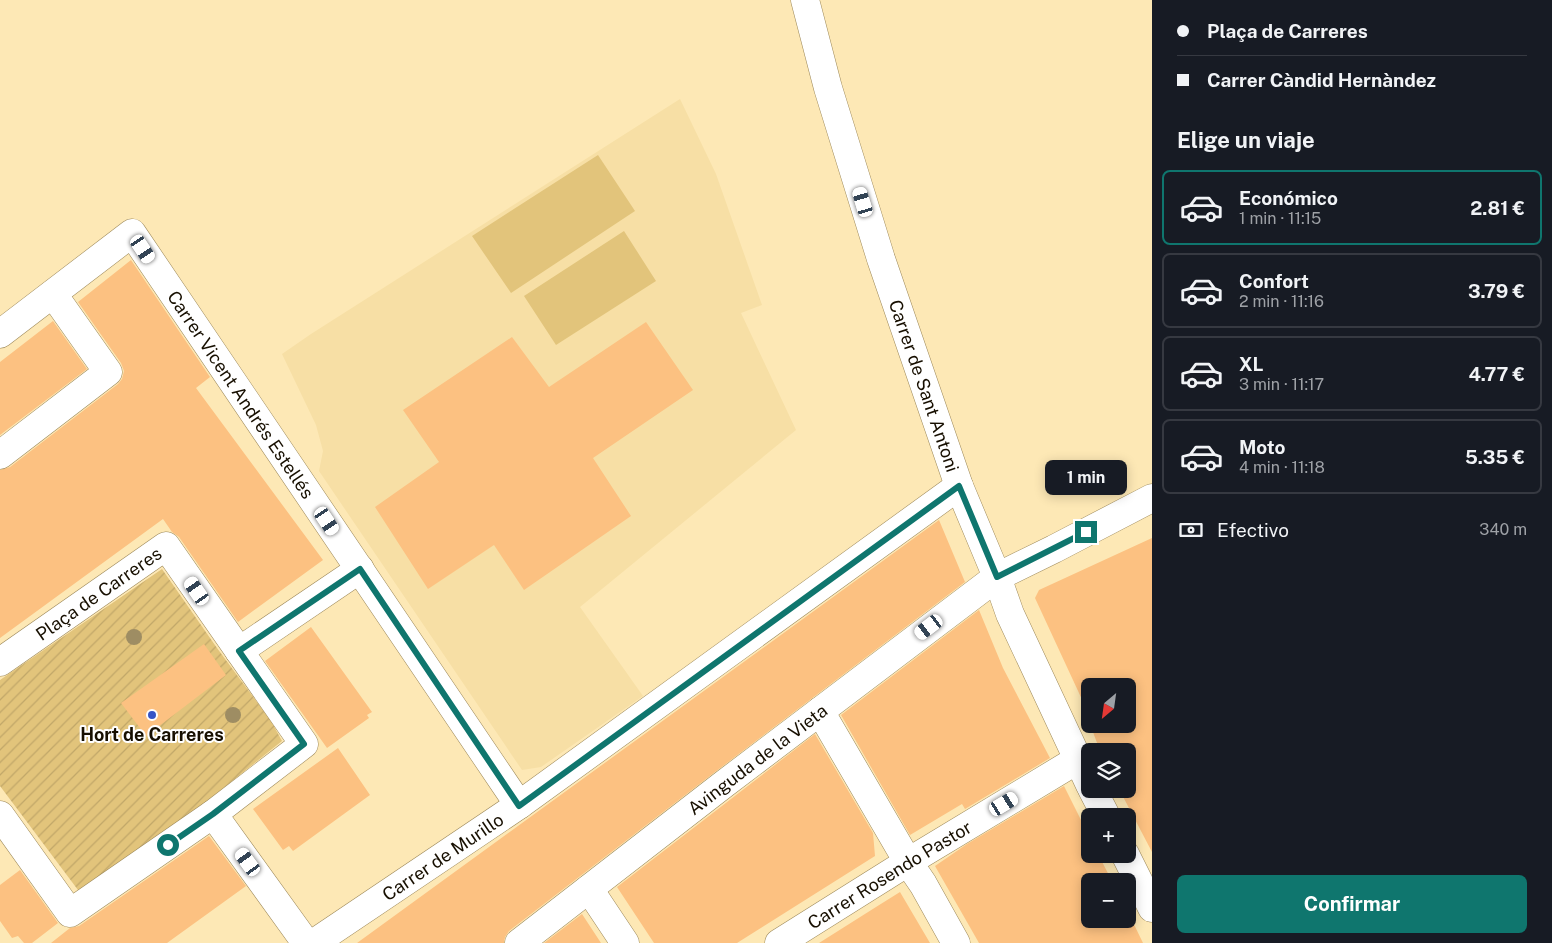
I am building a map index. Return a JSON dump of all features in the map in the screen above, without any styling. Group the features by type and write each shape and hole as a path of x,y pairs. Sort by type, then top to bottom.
{"street":[{"name":"Carrer de Sant Antoni","path":"805,0 828,88 881,259 959,486 997,577 1010,614 1081,768"},
{"name":"Carrer Vicent Andrés Estellés","path":"52,294 132,233 519,806"},
{"path":"0,334 52,294 108,372 0,455"},
{"name":"Carrer de Murillo","path":"314,943 519,806 959,486"},
{"name":"Avinguda de la Vieta","path":"519,943 820,710 997,577 1152,498"},
{"name":"Plaça de Carreres","path":"0,662 166,546 304,744 213,814 70,913 4,827"},
{"path":"239,651 360,569"},
{"path":"820,710 956,943"},
{"name":"Carrer Rosendo Pastor","path":"779,943 908,862 1077,760"},
{"path":"213,814 306,943"},
{"path":"1130,863 1152,908"},
{"path":"589,889 625,943"}],"shaded area":[{"path":"680,99 716,174 762,305 741,313 796,430 580,607 643,696 541,767 522,770 319,471 323,451 316,425 282,354"},
{"path":"598,155 635,211 511,293 472,236"},
{"path":"624,231 656,281 556,345 524,296"},
{"path":"162,569 271,721 282,741 195,811 81,894 0,786 0,680"}],"building":[{"path":"131,260 210,377 196,388 323,560 238,622 179,537 172,532 163,519 0,638 0,470 10,467 122,379 124,371 121,363 78,302"},
{"path":"53,321 87,369 0,435 0,362"},
{"path":"646,322 693,390 593,458 631,516 524,590 494,545 428,589 375,507 439,462 403,410 512,337 549,387"},
{"path":"939,520 965,582 509,931 504,943 357,943"},
{"path":"1152,538 1152,852 1136,821 1136,808 1129,808 1124,798 1136,798 1136,743 1097,743 1093,733 1136,733 1136,678 1081,678 1081,697 1035,598 1039,590"},
{"path":"979,610 1003,668 1050,758 965,809 962,804 910,835 841,715"},
{"path":"311,627 372,712 367,715 369,718 327,748 265,661"},
{"name":"Hort de Carreres","path":"204,644 226,675 146,736 121,703"},
{"path":"815,734 873,833 875,856 737,943 654,943 617,887"},
{"path":"338,748 370,795 293,851 289,846 283,850 253,809"},
{"path":"1064,786 1081,820 1081,863 1103,863 1108,873 1081,873 1081,928 1136,928 1143,943 979,943 935,866 967,844"},
{"path":"209,836 246,886 167,943 51,943 70,928 79,926"},
{"path":"20,870 58,923 32,943 24,943 18,936 12,938 0,921 0,885"},
{"path":"900,892 930,943 819,943 876,907"},
{"path":"582,914 601,943 544,943"}],"place":[{"name":"Hort de Carreres","path":"152,715"}],"route":[{"path":"168,845 213,814 304,744 239,651 360,569 519,806 959,486 997,577 1086,532"}]}
